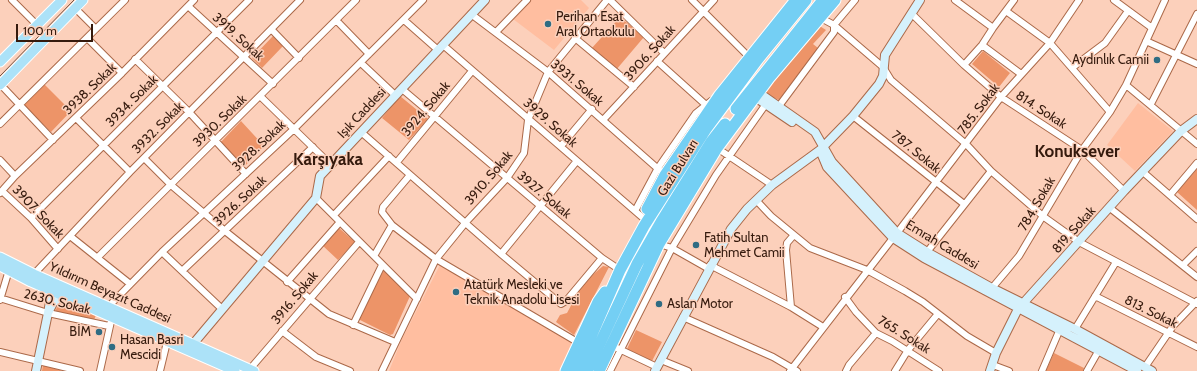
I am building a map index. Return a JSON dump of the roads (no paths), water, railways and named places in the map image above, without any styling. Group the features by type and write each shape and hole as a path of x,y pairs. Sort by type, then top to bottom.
{"highway":[{"path":"632,246 639,214 662,171 749,57 796,0"},
{"name":"Gazi Bulvarı","path":"576,371 620,270 644,226 706,129 758,59 806,0"},
{"name":"Gazi Bulvarı","path":"587,371 637,264 661,222 711,142 755,84 823,0"},
{"path":"599,371 616,348 658,244 717,148 757,95 836,0"},
{"path":"616,348 637,264"},
{"path":"566,371 598,302 620,270"}],"main road":[{"path":"0,62 62,0"},
{"path":"0,84 83,0"},
{"name":"Yıldırım Beyazıt Caddesi","path":"0,257 34,274 60,291 109,306 252,370"},
{"name":"Yıldırım Beyazıt Caddesi","path":"0,266 60,291 112,317 235,371"}],"street":[{"path":"12,0 37,25"},
{"path":"0,124 125,0"},
{"name":"3938. Sokak","path":"1,192 15,176 122,73 194,0"},
{"name":"3934. Sokak","path":"31,218 249,0"},
{"name":"3932. Sokak","path":"34,274 130,172 300,0"},
{"name":"3930. Sokak","path":"98,258 356,0"},
{"name":"Işık Caddesi","path":"316,198 320,176 330,164 485,0"},
{"path":"496,32 527,0"},
{"path":"608,0 664,53"},
{"name":"3910. Sokak","path":"382,371 436,260 466,222 507,178 524,154 528,120 548,72 608,0"},
{"path":"692,0 749,57"},
{"name":"3906. Sokak","path":"603,120 714,0"},
{"path":"779,106 834,32 834,25 855,0"},
{"path":"658,366 709,267 731,229 756,200 772,185 822,148 853,116 879,84 883,76 885,55 920,0"},
{"path":"955,0 993,28"},
{"path":"964,66 982,45 1014,0"},
{"name":"785. Sokak","path":"793,370 845,298 1001,97 1050,42 1079,0"},
{"path":"1114,0 1152,28"},
{"name":"784. Sokak","path":"992,288 1019,256 1044,217 1082,150 1110,112 1126,85 1165,0"},
{"name":"3928. Sokak","path":"109,306 162,252 295,128 404,20 420,1"},
{"name":"3919. Sokak","path":"188,6 273,84"},
{"path":"75,8 96,29"},
{"path":"1006,11 1050,42 1110,112"},
{"path":"1073,67 1105,43 1128,11"},
{"name":"3931. Sokak","path":"471,14 548,72 662,171"},
{"name":"814. Sokak","path":"912,14 964,66 1001,97 1082,150 1124,191"},
{"path":"1151,104 1197,14"},
{"path":"821,18 834,25 883,67 891,80 966,144 991,171 1044,217 1079,242 1196,303 1184,314 1168,333 1148,369"},
{"path":"336,20 369,54"},
{"name":"3929. Sokak","path":"404,20 472,71 528,120 561,146 576,162 639,214"},
{"path":"272,30 299,58"},
{"path":"87,38 122,73"},
{"path":"575,38 634,87"},
{"path":"1146,41 1197,64"},
{"path":"982,45 1021,74"},
{"path":"135,59 189,112 246,174"},
{"path":"657,61 706,105"},
{"path":"361,63 396,95"},
{"name":"3924. Sokak","path":"396,162 472,71"},
{"path":"0,84 53,140"},
{"path":"1126,85 1151,104 1197,144"},
{"name":"3927. Sokak","path":"402,89 602,258 620,270"},
{"name":"Emrah Caddesi","path":"757,95 766,104 810,136 822,148"},
{"name":"Emrah Caddesi","path":"757,95 779,106 814,132 822,148 832,162 895,235 924,258 1022,307 1075,330 1148,369"},
{"path":"260,96 295,128 330,164"},
{"path":"662,171 696,113 719,96"},
{"path":"610,371 616,348 672,248 729,155 766,104"},
{"path":"561,146 592,109"},
{"name":"787. Sokak","path":"853,116 964,204"},
{"path":"76,118 130,172"},
{"name":"819. Sokak","path":"992,368 996,353 1022,307 1124,191 1181,131 1197,119"},
{"path":"361,132 501,254 561,304 566,301 602,258"},
{"name":"3926. Sokak","path":"182,271 313,147"},
{"path":"717,148 772,185"},
{"path":"334,215 390,156"},
{"path":"144,158 171,185 225,231 329,314 395,342"},
{"path":"0,160 15,176"},
{"path":"501,254 576,162"},
{"path":"1170,195 1197,163"},
{"path":"927,252 991,171"},
{"path":"1143,172 1197,219"},
{"path":"410,175 383,207 382,212 392,225 436,260 578,343"},
{"name":"3907. Sokak","path":"1,192 31,218 58,249"},
{"path":"193,344 316,198 416,299"},
{"path":"756,200 793,236 810,248 867,270 923,302 937,315 967,336 996,353"},
{"path":"1110,208 1197,277"},
{"path":"287,282 340,222"},
{"path":"374,256 392,225"},
{"name":"Emrah Caddesi","path":"895,235 992,288 1060,329 1137,371"},
{"path":"70,236 130,283"},
{"path":"791,307 786,250 787,243 793,236"},
{"name":"3916. Sokak","path":"252,370 309,298 359,242"},
{"path":"658,244 672,248 791,307 823,327"},
{"path":"1183,265 1197,251"},
{"path":"162,252 222,310"},
{"path":"1075,330 1116,262"},
{"path":"353,325 382,265"},
{"path":"0,299 9,270"},
{"path":"36,371 51,296 60,291"},
{"name":"813. Sokak","path":"1095,296 1197,347"},
{"name":"765. Sokak","path":"845,298 876,333 908,350 936,370"},
{"name":"2630. Sokak","path":"0,299 48,313 109,326"},
{"path":"895,371 908,350 937,315"},
{"path":"100,371 112,317"},
{"path":"683,317 793,370"},
{"path":"1042,371 1060,329"},
{"path":"282,331 316,357 350,371"},
{"path":"846,371 849,365 876,333"},
{"path":"160,371 167,342"},
{"path":"616,348 658,366 688,371"},
{"path":"1087,371 1099,350"},
{"path":"0,352 80,371"},
{"path":"992,368 1009,371"}],"tram line":[{"path":"0,76 74,0"}],"place":[{"name":"Perihan Esat Aral Ortaokulu","path":"548,24"},
{"name":"Aydınlık Camii","path":"1157,60"},
{"name":"Fatih Sultan Mehmet Camii","path":"696,245"},
{"name":"Atatürk Mesleki ve Teknik Anadolu Lisesi","path":"456,292"},
{"name":"Aslan Motor","path":"659,304"},
{"name":"BİM","path":"99,332"},
{"name":"Hasan Basri Mescidi","path":"112,347"}],"district":[{"name":"Konuksever","path":"1077,152"},
{"name":"Karşıyaka","path":"328,160"}]}
